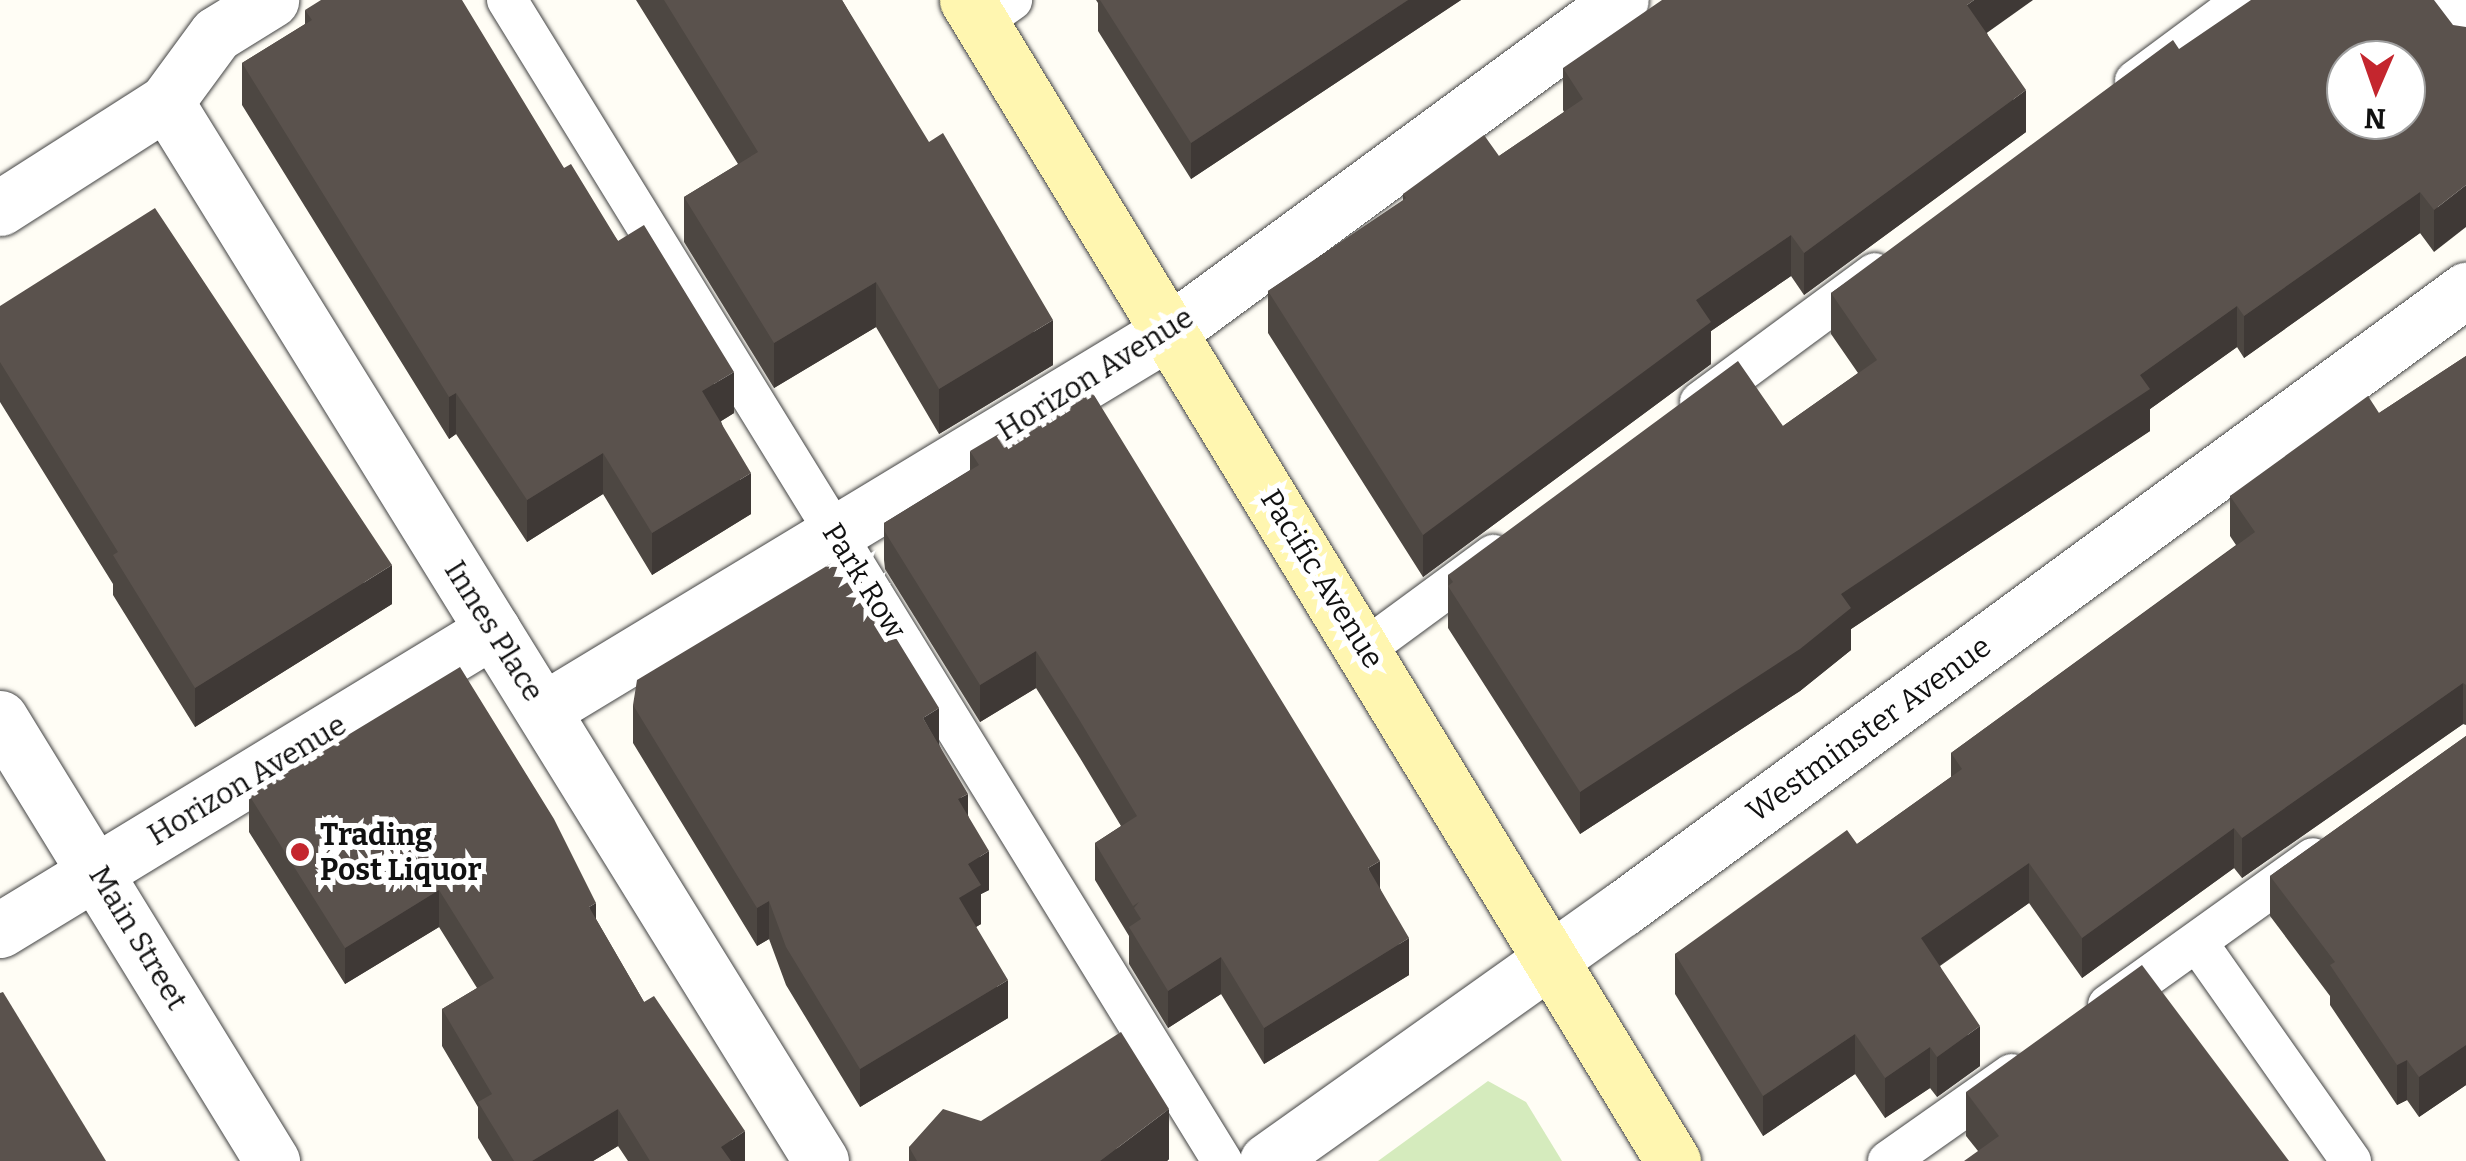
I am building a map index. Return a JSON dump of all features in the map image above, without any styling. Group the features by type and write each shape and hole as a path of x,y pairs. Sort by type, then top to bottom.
{"main road":[{"name":"Pacific Avenue","path":"987,7 1170,331 1673,1161"}],"street":[{"path":"0,208 166,102 216,34 272,0"},
{"name":"Horizon Avenue","path":"544,710 1170,331 1621,0"},
{"path":"2440,0 2466,38"},
{"name":"Innes Place","path":"166,102 822,1161"},
{"name":"Westminster Avenue","path":"1267,1161 2466,290"},
{"name":"Horizon Avenue","path":"0,930 493,630"},
{"name":"Main Street","path":"0,718 98,871 272,1161"}],"lane":[{"name":"Park Row","path":"507,0 1222,1161"},
{"path":"2100,106 2244,0"},
{"path":"1668,425 1908,248"},
{"path":"1366,649 1525,531"},
{"path":"2083,1023 2340,839"},
{"path":"2197,942 2351,1161"},
{"path":"1888,1161 2051,1046"}],"green space":[{"path":"1488,1081 1526,1102 1562,1161 1378,1161"}],"building":[{"path":"321,0 462,0 564,168 571,164 618,241 644,225 734,372 702,391 751,473 652,533 603,453 527,500 456,393 449,397 242,63 312,20 305,10"},
{"path":"664,0 842,0 929,142 943,133 1053,320 939,389 876,282 774,343 684,197 758,152"},
{"path":"1100,0 1408,0 1191,143"},
{"path":"1662,0 1974,0 1967,5 2026,90 1804,253 1791,235 1696,300 1711,322 1423,535 1268,291 1406,198 1403,194 1484,135 1499,156 1583,99 1563,68"},
{"path":"2251,0 2434,0 2453,25 2466,27 2466,185 2434,210 2420,192 2244,316 2237,306 2140,375 2150,389 1841,594 1851,608 1800,649 1580,792 1448,586 1453,582 1448,575 1738,361 1783,426 1877,360 1831,293 2173,40 2179,49"},
{"path":"155,208 392,565 195,688 113,555 118,552 0,362 0,306"},
{"path":"2466,356 2466,685 2463,683 2242,838 2234,828 2082,938 2029,863 1921,938 1980,1026 1937,1057 1930,1047 1885,1078 1855,1034 1763,1096 1675,954 1847,830 1857,844 1962,769 1951,753 2255,532 2230,496 2368,396 2379,413"},
{"path":"1086,382 1380,861 1368,868 1409,938 1264,1028 1221,957 1168,991 1129,927 1141,919 1134,908 1139,902 1133,906 1095,843 1137,816 1080,721 1036,651 980,685 885,532 884,523 979,465 970,451"},
{"path":"845,555 939,708 923,718 968,794 958,799 989,851 968,864 981,885 959,898 1008,980 860,1069 786,947 769,901 757,908 633,705 637,680"},
{"path":"460,667 554,819 596,903 589,907 644,1002 654,996 745,1131 721,1147 731,1161 650,1161 618,1109 532,1161 514,1161 478,1102 492,1094 442,1009 494,978 439,890 345,948 249,795"},
{"path":"2466,736 2466,1045 2419,1077 2407,1060 2397,1065 2330,965 2335,962 2270,876"},
{"path":"2142,965 2289,1161 1964,1161 1999,1136 1966,1092"},
{"path":"3,992 106,1161 0,1161"},
{"path":"1121,1032 1169,1109 1100,1161 917,1161 909,1147 943,1109 981,1121"}],"place":[{"name":"Trading Post Liquor","path":"300,852"}]}
